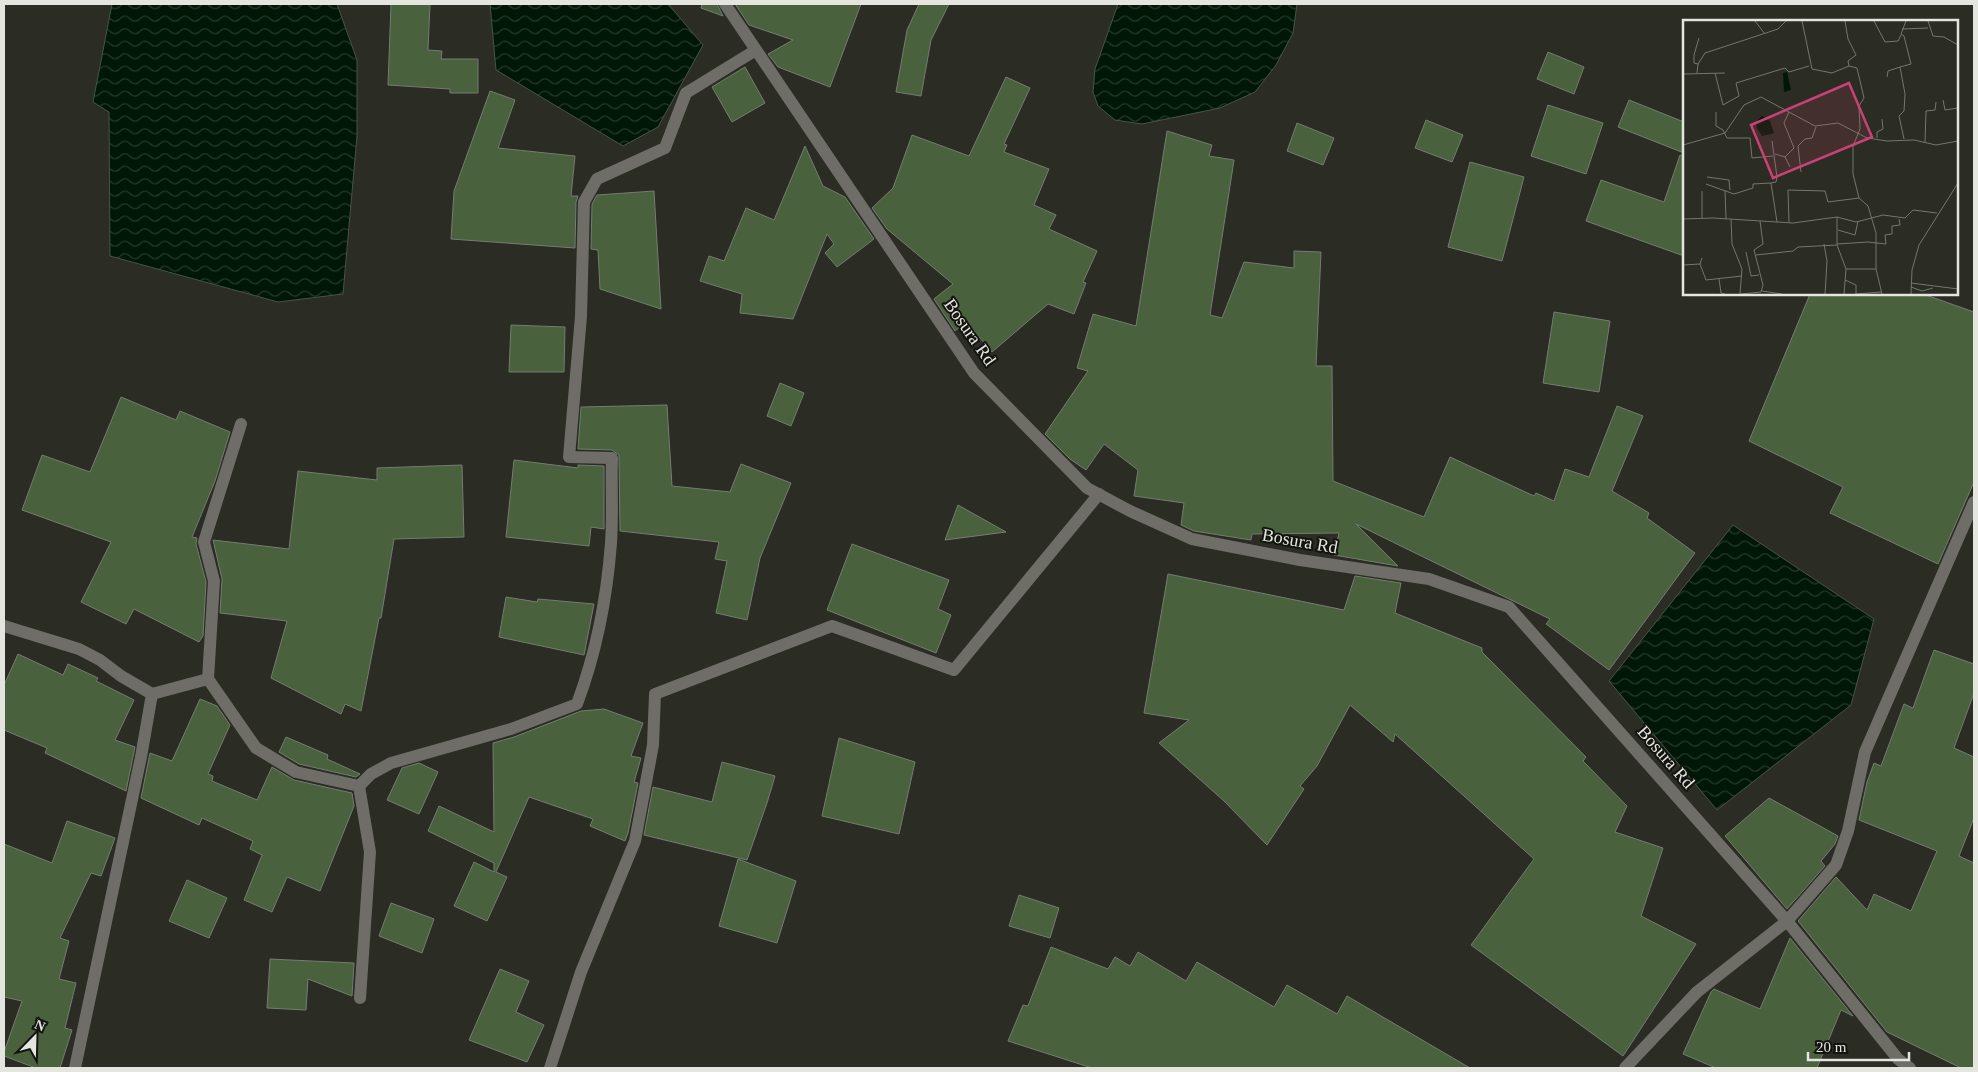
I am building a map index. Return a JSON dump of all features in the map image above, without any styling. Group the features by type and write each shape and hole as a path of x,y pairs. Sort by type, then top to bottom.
{"street":[{"name":"Bosura Rd","path":"725,4 974,373 1087,488 1130,511 1192,539 1300,560 1429,579 1509,607 1787,921 1898,1059 1910,1068"},
{"path":"359,786 371,774 391,763 511,729 577,704 587,678 599,625 611,542 612,458 569,457 581,316 584,202 597,179 666,148 686,93 756,50"},
{"path":"241,424 204,542 214,581 208,679 256,748 296,772 359,786"},
{"path":"550,1068 581,972 635,841 653,745 655,694 832,626 954,670 1099,494"},
{"path":"1625,1068 1697,992 1787,921 1836,865 1848,831 1865,752 1974,502"},
{"path":"4,626 79,649 100,660 121,676 152,694 208,679"},
{"path":"75,1068 139,767 152,694"},
{"path":"359,786 370,852 360,998"}],"water":[{"path":"112,4 337,4 357,60 357,136 343,294 278,302 110,256 109,112 93,102"},
{"path":"490,4 668,4 703,45 658,127 623,146 496,70"},
{"path":"1118,4 1297,4 1293,33 1276,65 1255,92 1220,108 1142,124 1115,120 1098,106 1093,92 1095,69"},
{"path":"1733,525 1874,619 1851,705 1717,810 1609,681"}],"building":[{"path":"391,4 430,4 428,50 442,51 441,59 478,59 478,93 450,93 450,89 388,85"},
{"path":"702,4 717,4 723,16 701,8"},
{"path":"735,4 861,4 830,87 778,67 768,54 793,40 749,25"},
{"path":"919,4 949,4 931,40 921,96 896,92 907,30"},
{"path":"1548,52 1584,67 1574,94 1537,79"},
{"path":"745,67 765,103 732,122 712,87"},
{"path":"1006,77 1030,88 1004,144 1007,145 1004,152 1049,169 1034,205 1056,215 1049,229 1097,251 1083,282 1086,283 1074,314 1048,304 992,352 966,322 955,331 934,299 953,284 887,229 872,208 893,188 912,135 969,156"},
{"path":"490,91 515,100 498,148 575,156 571,196 578,196 576,202 575,248 451,239 454,191"},
{"path":"1629,100 1683,122 1683,153 1618,127"},
{"path":"1548,105 1603,123 1586,174 1531,156"},
{"path":"1426,120 1463,135 1452,162 1415,148"},
{"path":"1297,123 1334,138 1323,165 1287,151"},
{"path":"1167,131 1212,145 1209,156 1234,160 1210,315 1222,318 1244,262 1294,268 1294,251 1321,252 1316,366 1332,366 1333,481 1424,517 1450,457 1534,496 1536,493 1554,501 1565,469 1589,477 1617,406 1643,416 1612,491 1649,513 1647,518 1695,553 1609,670 1546,624 1550,619 1356,524 1398,566 1334,555 1339,533 1252,534 1251,540 1194,531 1181,525 1184,503 1134,496 1138,470 1104,444 1086,470 1070,459 1045,434 1088,371 1077,368 1093,314 1136,326"},
{"path":"805,146 823,186 845,197 874,239 837,267 825,253 834,244 827,234 793,319 740,313 742,294 700,281 709,256 724,261 746,208 774,220"},
{"path":"1680,155 1683,156 1683,256 1586,221 1601,180 1664,202"},
{"path":"1470,162 1524,177 1502,261 1448,247"},
{"path":"654,191 661,309 600,289 598,250 591,249 592,204 597,195"},
{"path":"1810,295 1926,295 1974,312 1974,482 1938,564 1830,513 1843,487 1749,441"},
{"path":"1554,312 1610,321 1599,392 1543,383"},
{"path":"511,325 565,327 564,372 509,372"},
{"path":"780,383 804,393 791,426 767,416"},
{"path":"121,397 176,420 180,411 230,432 215,481 192,537 197,538 196,544 206,582 203,636 199,642 134,609 126,624 81,602 111,542 22,510 42,455 90,472"},
{"path":"667,405 672,486 730,492 741,464 791,483 760,558 747,620 716,613 727,561 715,559 719,542 620,531 619,455 612,450 578,449 581,407"},
{"path":"514,460 578,468 578,465 604,466 604,529 591,527 589,546 506,537"},
{"path":"462,465 464,537 394,539 381,618 379,618 361,711 345,704 341,714 271,678 287,621 220,613 222,579 213,540 289,549 298,471 377,480 377,468"},
{"path":"958,505 1006,532 945,540"},
{"path":"852,544 949,580 938,609 951,615 936,653 827,610"},
{"path":"1168,574 1344,610 1355,576 1401,583 1395,613 1482,648 1482,652 1586,757 1583,761 1627,806 1615,832 1663,848 1641,916 1696,944 1623,1056 1471,945 1534,859 1395,734 1393,742 1350,705 1317,766 1300,786 1304,789 1267,845 1224,801 1159,743 1189,720 1144,713"},
{"path":"506,597 537,602 538,599 594,604 584,655 499,637"},
{"path":"1934,650 1974,664 1974,693 1954,748 1974,757 1974,818 1959,856 1974,863 1974,1068 1961,1068 1887,1032 1798,921 1836,877 1867,910 1874,894 1911,911 1937,851 1859,820 1867,782 1874,763 1881,766 1904,704 1913,708"},
{"path":"18,654 63,675 68,664 98,678 96,681 134,700 115,740 135,747 126,791 45,753 47,748 4,730 4,685"},
{"path":"200,699 217,706 230,725 208,774 213,776 212,781 257,800 272,767 294,780 352,793 354,806 320,891 287,877 272,912 244,900 262,855 250,849 253,841 202,818 199,825 141,798 150,753 172,761"},
{"path":"604,709 643,723 631,756 641,758 634,782 638,783 625,841 590,826 593,819 529,797 496,872 507,877 487,921 454,906 474,862 494,872 494,863 428,831 439,806 494,832 493,743 514,737 581,711"},
{"path":"286,737 328,755 327,759 360,774 356,777 299,764 279,752"},
{"path":"839,738 915,762 899,834 822,816"},
{"path":"722,762 775,776 747,860 644,835 653,787 712,802"},
{"path":"419,763 438,772 419,814 387,800 402,768"},
{"path":"1769,798 1838,836 1835,844 1821,861 1825,866 1787,909 1725,836"},
{"path":"67,821 115,838 101,876 91,873 60,938 69,941 59,979 76,983 65,1028 72,1030 60,1068 36,1068 4,1056 22,1001 4,997 4,844 52,863"},
{"path":"738,859 796,881 777,943 719,926"},
{"path":"187,880 227,898 209,938 169,921"},
{"path":"1019,895 1059,908 1050,938 1009,926"},
{"path":"391,903 434,919 422,953 379,936"},
{"path":"1790,938 1853,1016 1841,1010 1817,1068 1716,1068 1683,1054 1714,989 1760,1009"},
{"path":"1051,947 1108,969 1115,957 1130,966 1138,952 1186,981 1197,962 1274,1007 1287,985 1337,1014 1347,996 1470,1068 1092,1068 1008,1041 1023,1005 1028,1006"},
{"path":"270,959 354,963 352,996 308,979 306,1010 267,1008"},
{"path":"500,969 529,981 516,1012 544,1025 527,1062 469,1040"}]}
